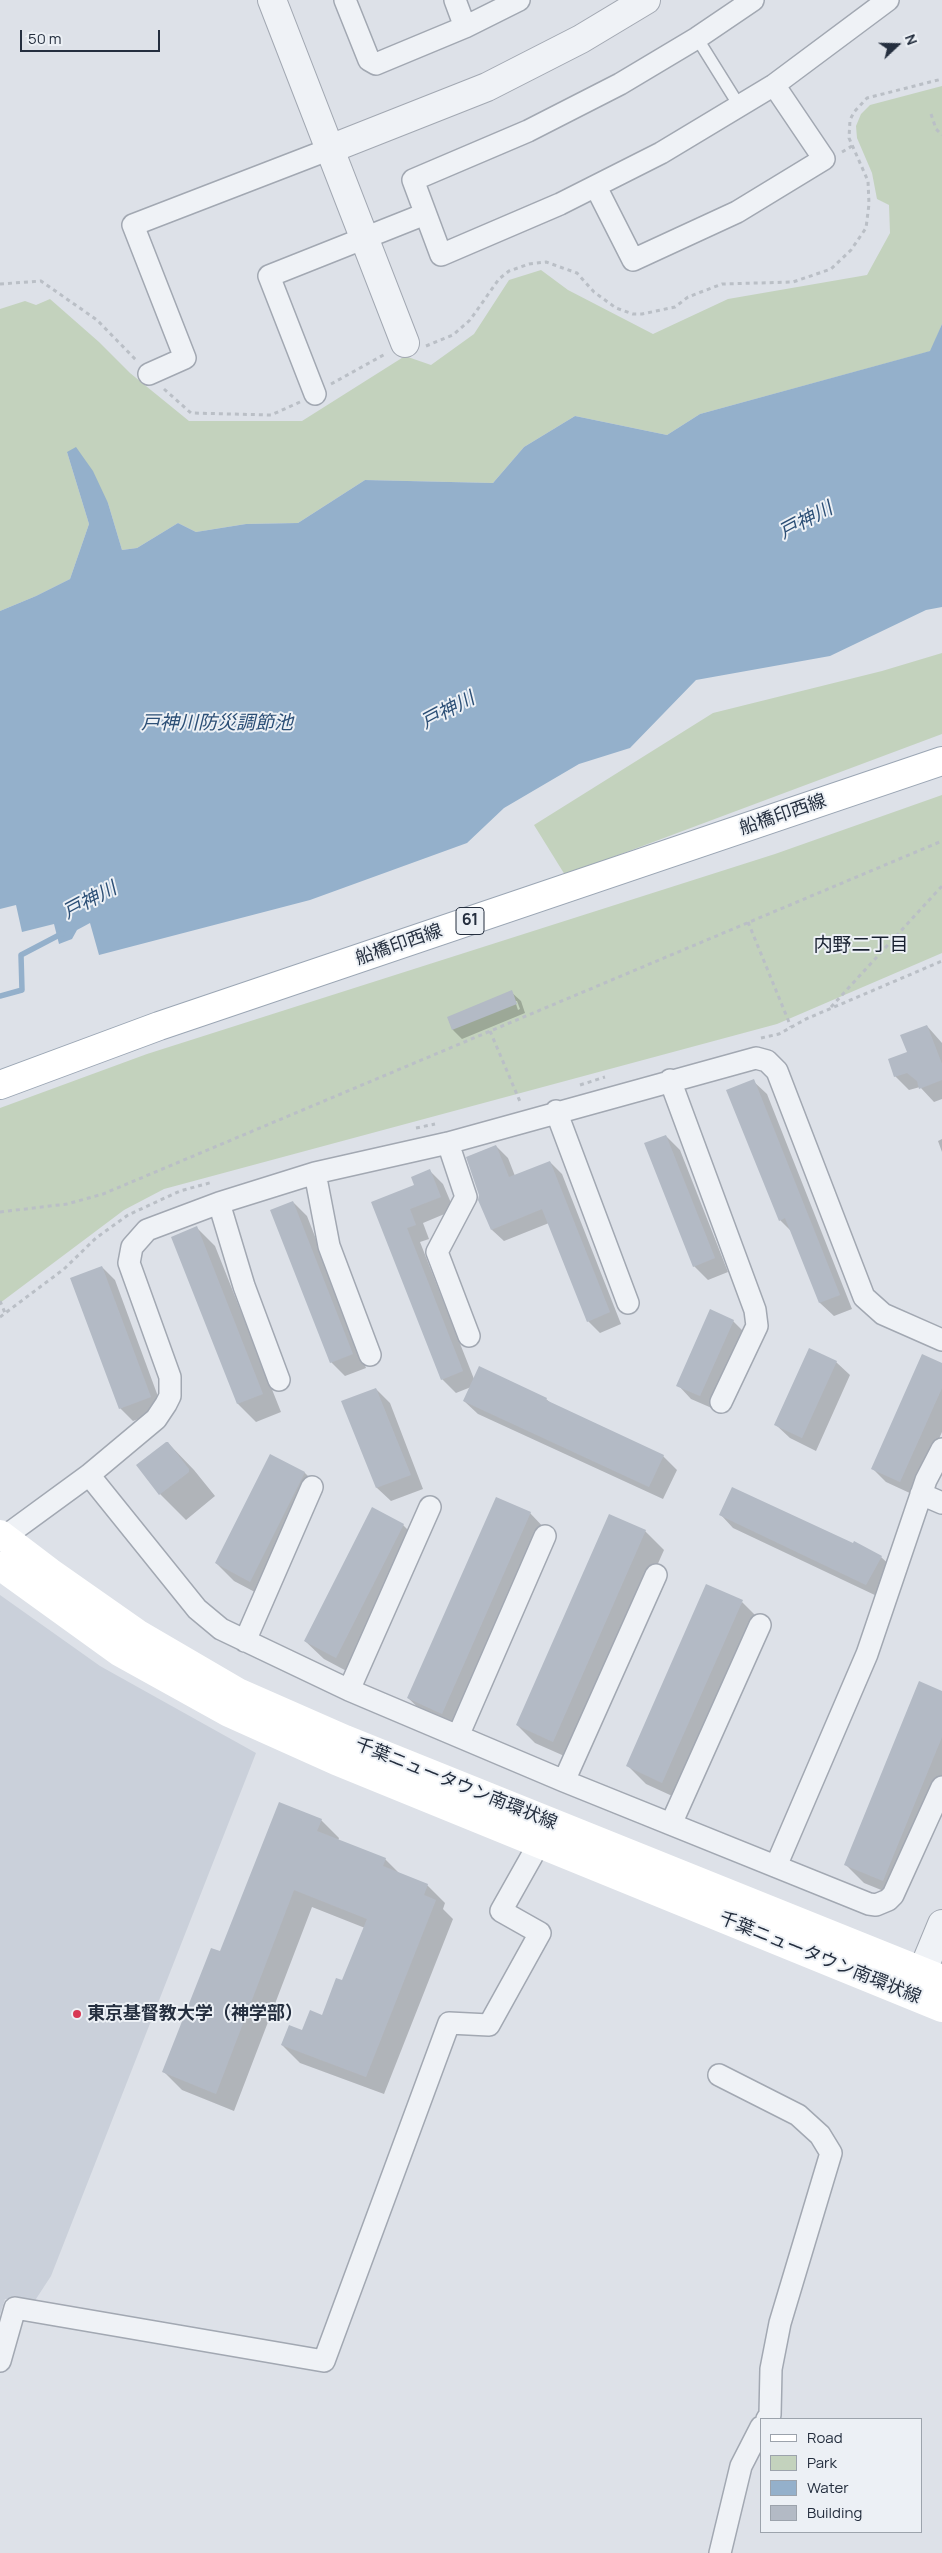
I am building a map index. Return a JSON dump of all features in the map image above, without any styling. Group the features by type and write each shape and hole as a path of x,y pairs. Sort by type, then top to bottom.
{"main road":[{"name":"船橋印西線","path":"0,1085 168,1023 942,761"},
{"name":"千葉ニュータウン南環状線","path":"1,1537 137,1633 238,1692 345,1739 545,1833 942,2008"},
{"name":"千葉ニュータウン南環状線","path":"0,1566 119,1652 228,1713 336,1761 545,1833 932,1975"}],"street":[{"path":"272,0 405,343"},
{"path":"345,0 369,60 376,64 465,27 519,0"},
{"path":"455,0 465,27"},
{"path":"149,374 185,358 133,225 487,87 581,39 646,0"},
{"path":"752,0 697,38 620,84 528,131 412,180 441,255 596,187 661,154 774,85 888,0"},
{"path":"596,187 633,260 737,212 824,159 774,85"},
{"path":"315,394 269,276 426,214"},
{"path":"1,1537 89,1475 163,1411 170,1396 170,1377 130,1272 129,1256 132,1247 147,1230 219,1203 315,1173 448,1143 670,1080 756,1058 767,1061 777,1071 860,1290 884,1314 942,1340"},
{"path":"670,1080 756,1310 757,1326 721,1402"},
{"path":"556,1112 628,1303"},
{"path":"448,1143 466,1197 437,1252 469,1336"},
{"path":"315,1173 329,1246 370,1355"},
{"path":"219,1203 244,1286 279,1380"},
{"path":"776,1866 867,1654 921,1494 942,1449"},
{"path":"89,1475 198,1610 221,1629 349,1690 564,1781 869,1904 876,1905 888,1900 893,1895 942,1787"},
{"path":"245,1641 312,1487"},
{"path":"921,1494 942,1503"},
{"path":"349,1690 430,1507"},
{"path":"458,1736 545,1536"},
{"path":"564,1781 656,1575"},
{"path":"670,1824 760,1625"},
{"path":"0,2361 15,2308 324,2361 449,2023 489,2025 540,1933 501,1911 545,1833"},
{"path":"912,1996 932,1975 942,1924"},
{"path":"719,2075 798,2115 820,2135 831,2153 780,2323 772,2369 770,2416 768,2418"},
{"path":"720,2553 740,2466 760,2429"}],"lane":[{"path":"697,38 740,107"}],"path":[{"path":"931,114 936,129 942,135"},
{"path":"0,1212 67,1204 103,1194 942,841"},
{"path":"829,1010 942,886"},
{"path":"748,922 791,1027"},
{"path":"490,1031 521,1105"},
{"path":"0,1300 5,1313"}],"shaded area":[{"name":"東京基督教大学（神学部）","path":"0,1595 100,1666 256,1753 51,2276 34,2302 5,2299 0,2315"}],"green space":[{"path":"942,86 942,324 931,351 700,414 667,435 575,416 524,447 493,483 365,480 298,523 246,524 196,532 178,523 137,548 122,550 108,503 67,452 89,524 70,579 0,611 0,309 25,301 36,305 50,299 99,342 130,373 189,421 302,421 405,356 431,365 474,334 509,280 541,270 568,290 653,334 728,299 867,275 890,233 889,205 877,199 872,173 857,138 856,126 861,114 870,105"},
{"path":"942,653 942,734 565,875 534,825 713,713 882,671"},
{"path":"942,795 942,953 777,1024 164,1189 124,1210 0,1303 0,1108 147,1054 775,854"}],"water":[{"name":"戸神川防災調節池","path":"942,324 942,607 926,610 830,656 696,680 630,748 579,764 504,808 467,843 310,900 99,955 90,923 77,930 72,939 59,944 54,924 22,932 16,905 0,909 0,611 70,579 89,524 67,452 76,447 93,471 108,503 122,550 137,548 178,523 196,532 246,524 298,523 365,480 493,483 524,447 575,416 667,435 700,414 930,351"}],"building":[{"path":"512,990 517,1004 452,1030 447,1017"},
{"path":"927,1025 942,1064 942,1080 919,1089 917,1081 907,1073 894,1077 888,1059 907,1052 900,1035"},
{"path":"754,1079 840,1295 819,1303 785,1218 779,1221 726,1090"},
{"path":"666,1135 715,1258 693,1267 644,1143"},
{"path":"496,1145 509,1177 550,1161 610,1312 587,1322 542,1209 491,1230 478,1200 479,1195 466,1157"},
{"path":"430,1169 441,1197 410,1209 416,1225 407,1228 463,1371 441,1380 371,1202 414,1185 411,1177"},
{"path":"293,1201 353,1354 330,1363 270,1210"},
{"path":"197,1226 263,1394 237,1404 171,1237"},
{"path":"102,1266 151,1397 119,1409 70,1278"},
{"path":"710,1309 734,1320 700,1396 676,1386"},
{"path":"809,1348 837,1361 802,1438 774,1425"},
{"path":"922,1354 942,1363 942,1388 900,1482 871,1469"},
{"path":"479,1366 547,1398 546,1400 664,1455 649,1487 463,1401"},
{"path":"376,1388 411,1475 376,1488 341,1401"},
{"path":"168,1442 189,1469 189,1472 159,1495 136,1465"},
{"path":"270,1454 305,1472 250,1582 215,1563"},
{"path":"732,1487 853,1543 854,1541 882,1556 866,1585 719,1515"},
{"path":"496,1497 531,1512 442,1714 407,1698"},
{"path":"372,1507 404,1524 336,1658 304,1641"},
{"path":"609,1514 646,1530 553,1742 516,1725"},
{"path":"706,1584 743,1600 662,1783 626,1766"},
{"path":"919,1681 942,1691 942,1737 883,1881 844,1865"},
{"path":"279,1802 322,1819 317,1831 386,1858 383,1866 428,1884 424,1895 436,1900 366,2077 281,2045 289,2025 302,2030 310,2010 322,2015 336,1978 342,1980 367,1919 294,1890 216,2094 162,2072 211,1948 220,1951"}],"waterway":[{"name":"戸神川","path":"0,996 22,990 21,955 63,933"}],"place":[{"name":"東京基督教大学（神学部）","path":"77,2014"}],"district":[{"name":"内野二丁目","path":"861,946"}]}
